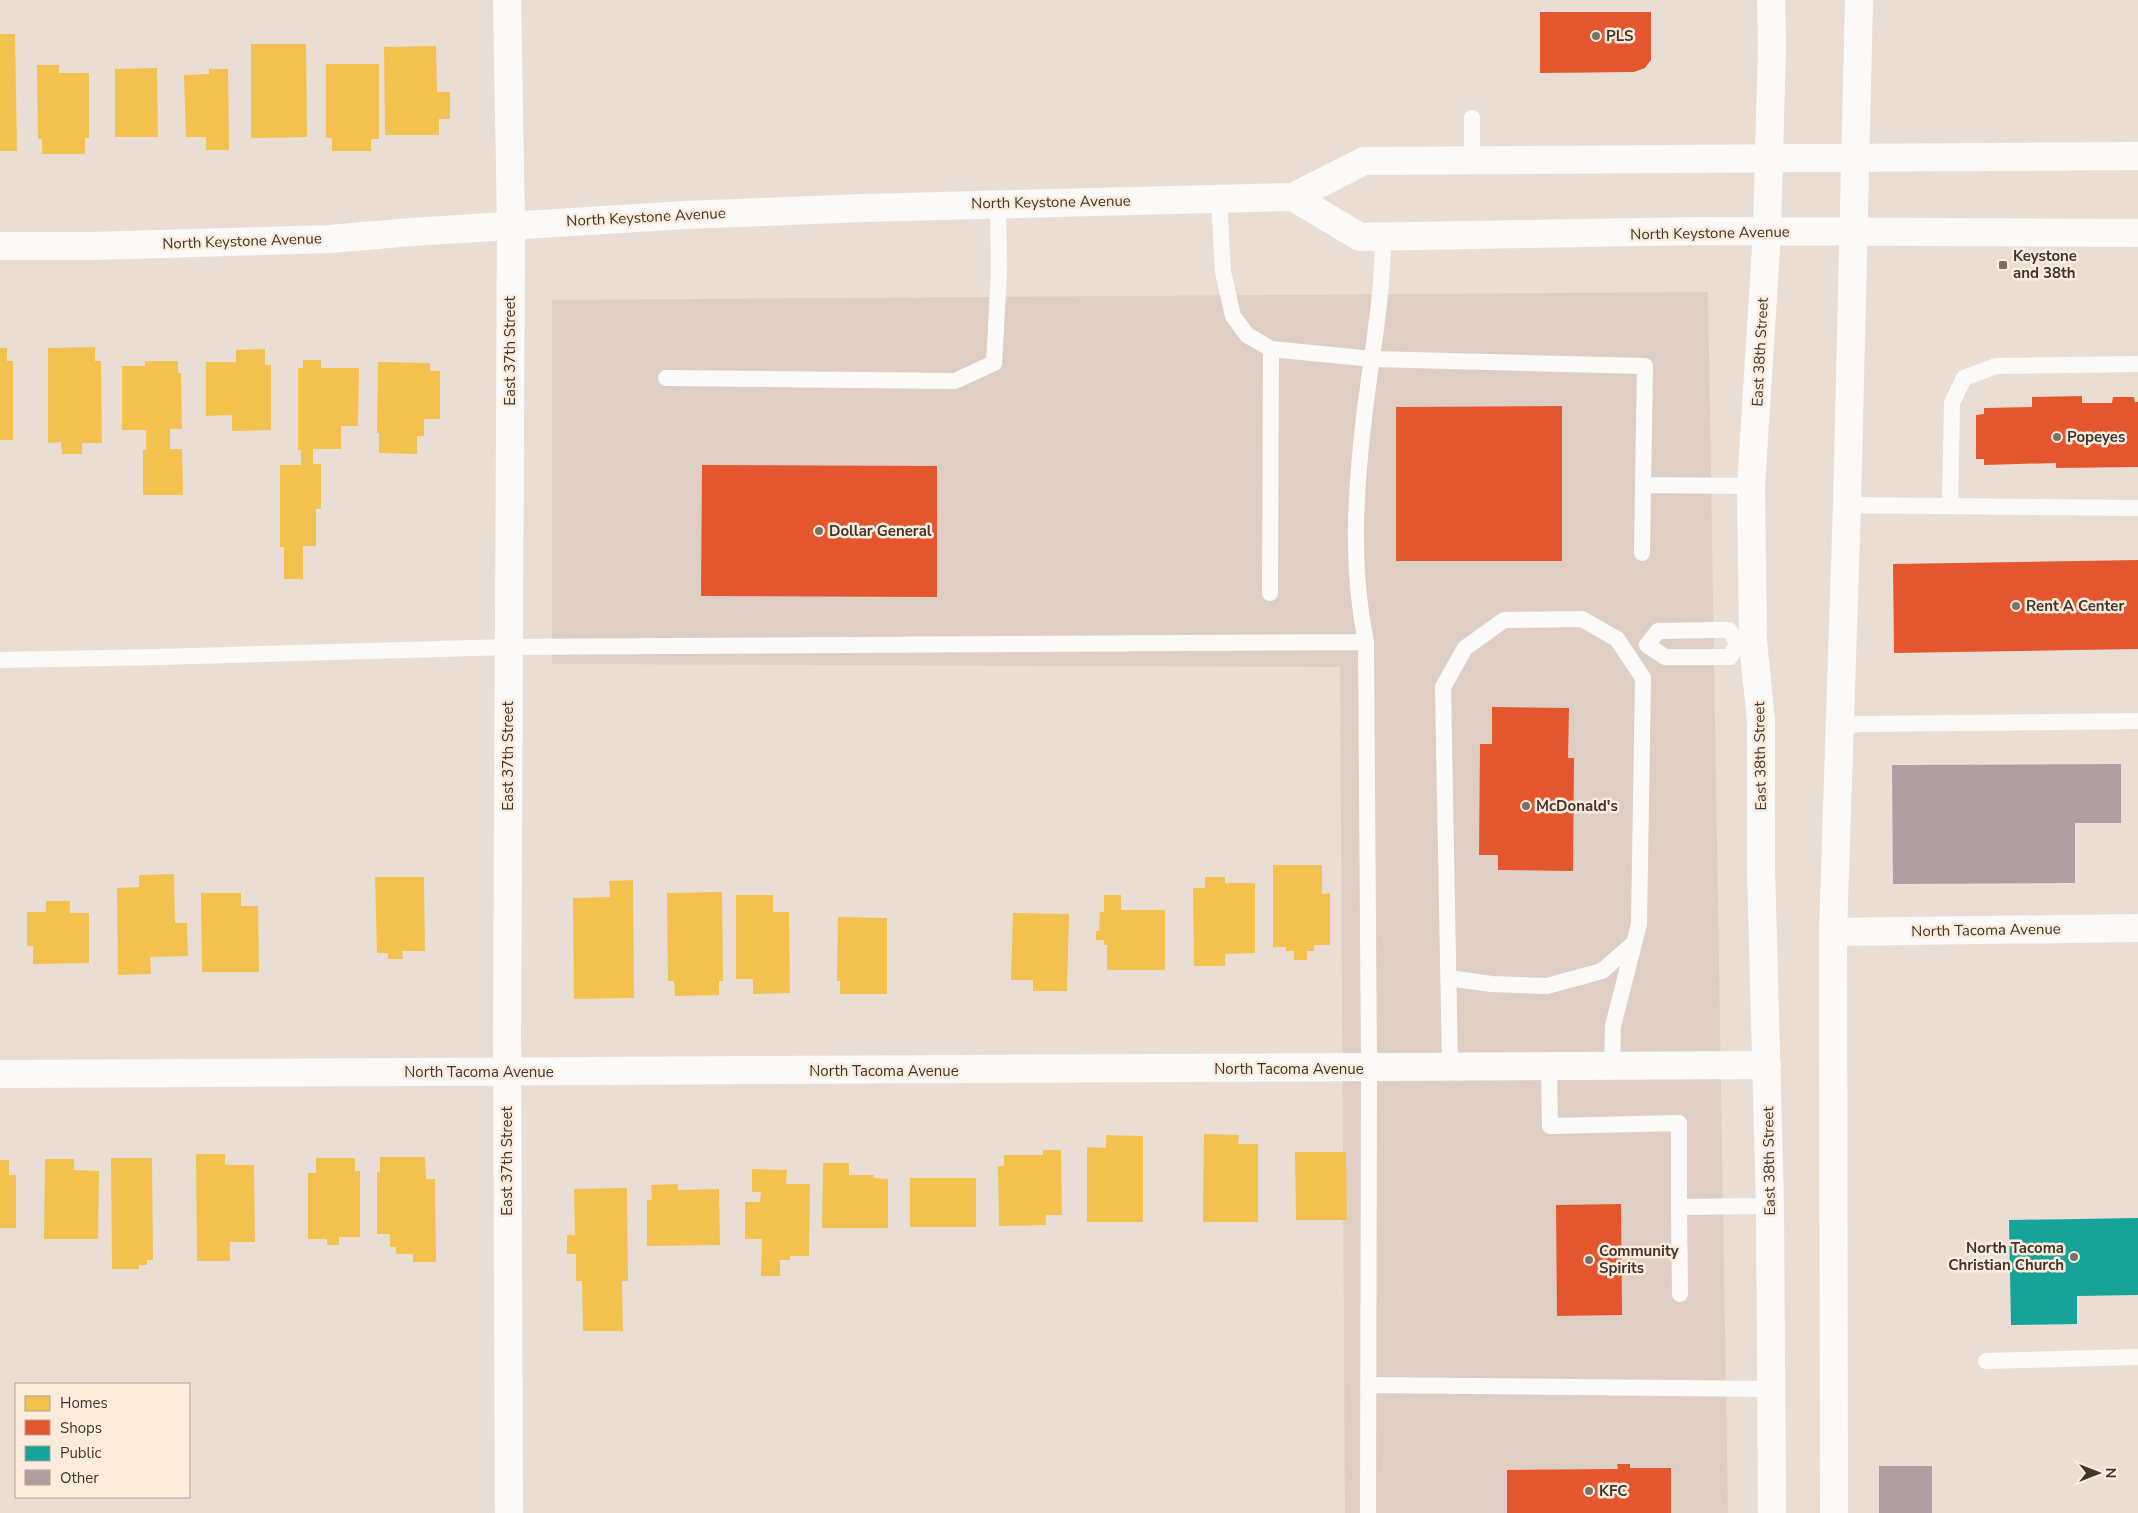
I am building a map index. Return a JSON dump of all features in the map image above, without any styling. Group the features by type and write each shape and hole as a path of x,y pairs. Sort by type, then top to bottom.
{"main road":[{"name":"East 37th Street","path":"507,0 511,225 507,1072 509,1513"},
{"name":"East 38th Street","path":"1771,0 1772,45 1767,232 1751,486 1746,643 1760,721 1761,867 1770,1206 1772,1513"},
{"path":"1834,1513 1833,932 1838,726 1847,505 1859,0"},
{"name":"North Keystone Avenue","path":"0,246 91,246 331,239 685,214 1293,197 1364,161 2138,156"},
{"name":"North Keystone Avenue","path":"1293,197 1360,237 1767,232 2138,233"},
{"name":"North Tacoma Avenue","path":"1833,932 2138,928"},
{"name":"North Tacoma Avenue","path":"0,1074 1549,1068 1767,1065"}],"lane":[{"path":"1472,118 1472,160"},
{"path":"1220,198 1223,272 1233,316 1247,335 1272,349 1373,359 1645,366 1642,552"},
{"path":"666,378 956,381 994,363 999,273 998,204"},
{"path":"1368,1513 1369,1068 1366,642 1357,583 1355,533 1363,426 1383,271 1383,237"},
{"path":"1270,593 1272,349"},
{"path":"1950,506 1952,403 1964,378 1996,366 2138,364"},
{"path":"1644,485 1751,486"},
{"path":"1847,505 2138,508"},
{"path":"1450,1068 1442,687 1465,648 1504,620 1582,619 1617,639 1644,678 1639,924 1613,1026 1612,1067"},
{"path":"1625,648 1647,645 1665,657 1730,657 1746,643 1729,630 1698,630 1658,631 1647,645"},
{"path":"0,660 508,647 1366,642"},
{"path":"1838,726 1861,724 2138,721"},
{"path":"1449,978 1491,984 1547,986 1602,971 1634,943"},
{"path":"1549,1068 1550,1126 1679,1123 1680,1294"},
{"path":"1679,1207 1770,1206"},
{"path":"1986,1361 2138,1357"},
{"path":"1368,1385 1771,1389"}],"shaded area":[{"path":"1708,292 1728,1513 1345,1513 1340,667 552,664 552,300"}],"building: Homes":[{"path":"0,34 15,34 17,151 0,151"},
{"path":"251,44 306,44 307,137 251,138"},
{"path":"436,46 437,92 450,92 450,119 439,119 439,135 385,135 384,47"},
{"path":"326,64 379,64 379,139 371,139 371,151 332,151 332,138 326,138"},
{"path":"37,65 59,65 59,73 89,73 89,138 85,138 85,154 42,154 42,139 38,139"},
{"path":"157,68 158,137 115,137 115,69"},
{"path":"209,69 228,69 229,150 206,150 206,137 186,137 184,75 209,74"},
{"path":"95,347 95,361 101,361 102,443 82,443 82,454 62,454 61,442 48,443 48,348"},
{"path":"0,348 7,348 7,361 13,361 13,440 0,440"},
{"path":"265,349 265,365 271,365 271,430 232,431 232,415 206,416 206,362 236,362 236,350"},
{"path":"303,360 321,360 321,368 359,368 358,426 341,426 341,449 313,449 313,464 321,464 321,509 316,509 316,546 303,546 303,579 284,579 284,547 280,547 280,465 301,465 301,450 298,450 298,368 303,368"},
{"path":"145,361 178,361 178,373 181,373 182,429 170,429 170,449 182,449 183,495 143,495 143,450 146,450 146,430 122,430 122,366 145,366"},
{"path":"378,362 430,363 430,371 440,371 440,419 424,419 424,436 417,436 417,454 379,453 379,433 377,433"},
{"path":"1273,865 1322,865 1322,894 1330,893 1330,945 1314,945 1314,951 1307,951 1307,960 1294,960 1294,951 1286,951 1286,947 1273,947"},
{"path":"174,874 175,923 187,923 188,956 150,957 151,974 118,975 117,888 139,887 139,875"},
{"path":"375,877 424,877 425,951 402,951 403,959 388,959 388,953 377,953"},
{"path":"1205,877 1225,877 1225,883 1255,883 1255,953 1225,954 1225,966 1194,966 1193,888 1205,888"},
{"path":"633,880 634,998 574,999 573,898 610,897 609,881"},
{"path":"722,892 723,981 719,981 719,995 675,996 674,981 668,981 667,893"},
{"path":"201,893 241,893 241,906 258,906 259,972 202,972"},
{"path":"736,895 773,895 773,912 789,912 790,993 753,994 753,979 736,979"},
{"path":"1104,895 1121,895 1121,910 1165,910 1165,970 1107,970 1107,945 1104,945 1104,940 1096,940 1096,931 1099,931 1100,912 1104,912"},
{"path":"46,901 70,901 70,913 89,913 89,963 33,964 33,946 27,946 27,912 46,912"},
{"path":"1013,913 1069,914 1067,991 1033,991 1033,980 1011,980"},
{"path":"838,917 887,918 887,994 840,994 840,981 837,981"},
{"path":"1204,1134 1239,1135 1238,1144 1258,1144 1258,1222 1203,1222"},
{"path":"1106,1135 1143,1136 1143,1222 1087,1222 1087,1147 1106,1148"},
{"path":"1043,1150 1061,1150 1062,1215 1046,1215 1046,1225 999,1226 998,1166 1004,1166 1004,1155 1043,1155"},
{"path":"1295,1152 1346,1152 1347,1220 1296,1220"},
{"path":"196,1154 225,1154 225,1165 254,1165 255,1242 230,1242 230,1261 197,1261"},
{"path":"380,1157 425,1157 426,1179 435,1179 436,1262 413,1262 413,1254 396,1254 396,1247 390,1247 390,1234 377,1234 377,1172 380,1172"},
{"path":"111,1158 152,1158 153,1260 147,1260 147,1265 139,1265 139,1269 112,1269"},
{"path":"316,1158 355,1158 355,1171 360,1171 360,1237 339,1237 339,1245 327,1245 327,1239 308,1239 308,1173 316,1173"},
{"path":"45,1159 74,1159 74,1170 99,1171 98,1239 44,1239"},
{"path":"0,1160 9,1160 9,1175 16,1175 16,1228 0,1228"},
{"path":"823,1163 849,1163 849,1175 874,1175 874,1178 888,1179 888,1228 822,1228"},
{"path":"752,1169 787,1170 786,1184 810,1184 809,1256 790,1256 790,1260 780,1260 780,1276 761,1276 762,1239 745,1239 745,1202 760,1202 761,1192 752,1192"},
{"path":"910,1178 976,1178 976,1227 910,1227"},
{"path":"678,1184 678,1190 719,1189 720,1245 647,1246 647,1200 652,1200 651,1185"},
{"path":"627,1188 628,1281 622,1281 623,1331 583,1331 582,1281 576,1281 576,1254 567,1254 567,1235 575,1235 574,1189"}],"building: Shops":[{"name":"PLS","path":"1540,12 1651,12 1651,60 1645,68 1634,72 1540,73"},
{"name":"Popeyes","path":"2082,396 2082,403 2112,403 2113,397 2134,397 2135,402 2138,402 2138,467 2056,468 2056,463 1984,465 1984,459 1976,459 1976,415 1984,414 1984,408 2032,407 2032,397"},
{"path":"1562,406 1562,561 1396,561 1396,407"},
{"name":"Dollar General","path":"702,465 937,466 937,597 701,596"},
{"name":"Rent A Center","path":"2138,560 2138,649 1894,653 1893,564"},
{"name":"McDonald's","path":"1492,707 1569,708 1568,758 1574,758 1573,871 1498,870 1498,855 1479,855 1480,744 1492,744"},
{"name":"Community Spirits","path":"1621,1204 1622,1315 1557,1316 1556,1205"},
{"name":"KFC","path":"1617,1464 1630,1464 1630,1468 1671,1468 1671,1513 1507,1513 1507,1470 1618,1469"}],"building: Public":[{"name":"North Tacoma Christian Church","path":"2138,1218 2138,1295 2077,1296 2077,1324 2011,1325 2009,1220"}],"building: Other":[{"path":"2121,764 2121,823 2075,823 2075,883 1893,884 1892,765"},
{"path":"1879,1466 1932,1466 1932,1513 1879,1513"}],"place":[{"name":"PLS","path":"1596,36"},
{"name":"Keystone and 38th","path":"2003,265"},
{"name":"Popeyes","path":"2057,437"},
{"name":"Dollar General","path":"819,531"},
{"name":"Rent A Center","path":"2016,606"},
{"name":"McDonald's","path":"1526,806"},
{"name":"North Tacoma Christian Church","path":"2074,1257"},
{"name":"Community Spirits","path":"1589,1260"},
{"name":"KFC","path":"1589,1491"}]}
